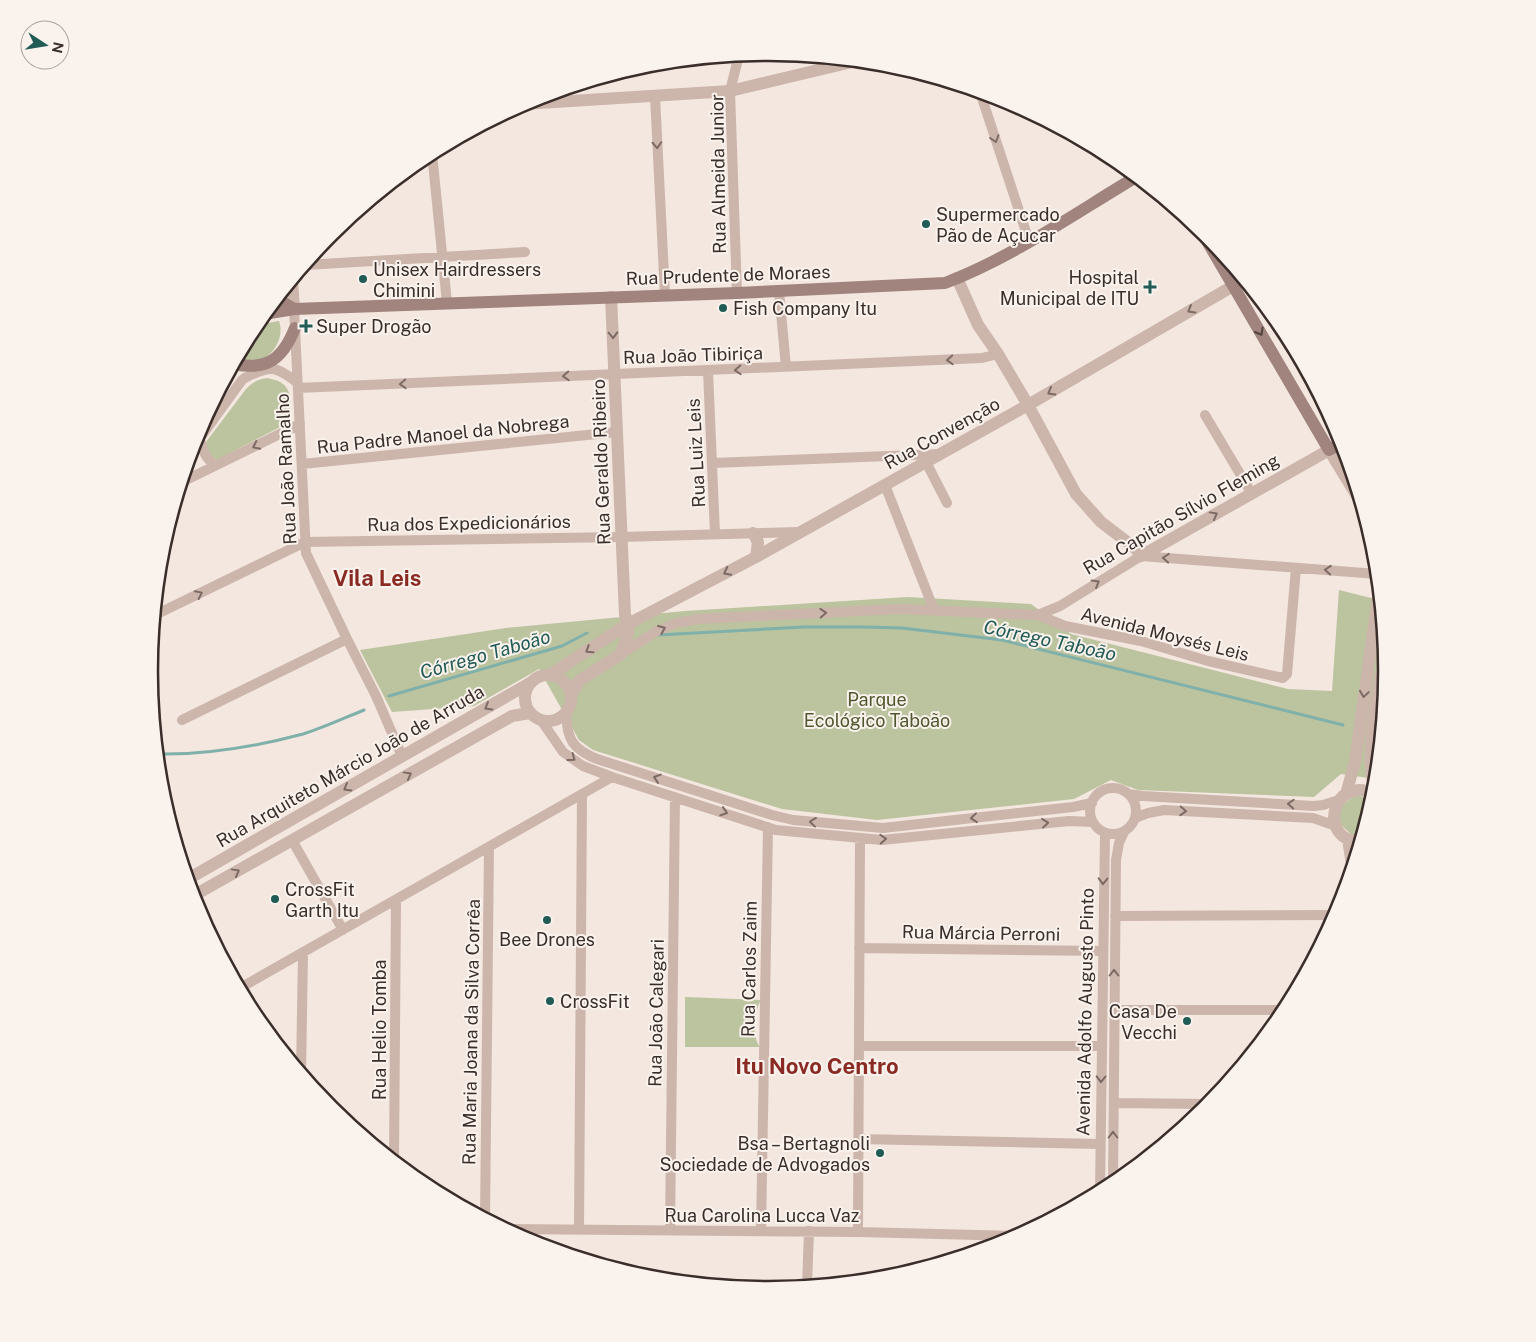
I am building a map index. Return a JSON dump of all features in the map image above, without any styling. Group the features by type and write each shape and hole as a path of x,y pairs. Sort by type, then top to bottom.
{"main road":[{"name":"Rua Prudente de Moraes","path":"275,312 294,309 737,293 945,283 968,275 1130,181"},
{"path":"1238,284 1330,450"},
{"path":"282,302 294,309"},
{"path":"241,365 259,366 270,362 282,354 295,328"},
{"name":"Rua Capitão Sílvio Fleming","path":"1330,450 1335,447"}],"street":[{"name":"Rua Almeida Junior","path":"737,63 730,91 737,293"},
{"path":"552,102 730,91 840,65"},
{"path":"655,96 664,295"},
{"path":"983,101 1029,241"},
{"path":"433,162 446,303"},
{"path":"314,264 525,252"},
{"path":"957,278 978,325 998,354 1028,405 1080,499 1101,522 1135,548 1141,556 1370,573"},
{"name":"Rua Convenção","path":"626,620 653,610 756,557 1028,405 1238,283"},
{"path":"293,290 294,309"},
{"path":"779,291 786,367"},
{"name":"Rua Geraldo Ribeiro","path":"611,297 626,620"},
{"name":"Rua João Ramalho","path":"294,309 306,553 346,640 376,696 402,756"},
{"name":"Rua João Tibiriça","path":"298,386 708,371 982,358 998,354"},
{"path":"212,422 242,380 250,374 272,369 289,376 298,386"},
{"name":"Rua Luiz Leis","path":"708,371 715,534"},
{"path":"217,410 217,415"},
{"path":"1205,415 1252,494"},
{"path":"190,478 300,424"},
{"name":"Rua Padre Manoel da Nobrega","path":"302,464 617,432"},
{"path":"201,449 216,466"},
{"path":"1330,450 1345,476"},
{"name":"Rua Capitão Sílvio Fleming","path":"1038,615 1060,606 1141,556 1330,450"},
{"path":"712,463 940,454"},
{"path":"926,462 947,503"},
{"path":"885,484 934,610"},
{"name":"Rua dos Expedicionários","path":"161,612 304,542 800,532"},
{"path":"753,534 758,542 756,557"},
{"name":"Avenida Moysés Leis","path":"1038,615 1065,626 1141,641 1208,661 1281,678 1286,676 1296,568"},
{"path":"542,720 555,720 566,713 569,708 571,695 579,681 657,631 676,623 698,619 900,609 1038,615"},
{"path":"1353,841 1341,834 1336,826 1334,813 1356,762 1375,619"},
{"path":"621,654 626,642 626,620"},
{"path":"550,675 626,620"},
{"path":"182,720 346,640"},
{"path":"571,695 569,687 564,681 557,676 550,675 536,678 530,683 525,694 525,701 530,713 542,720 563,752 583,766 786,832 882,840 1069,821 1093,822"},
{"name":"Rua Arquiteto Márcio João de Arruda","path":"194,875 530,683"},
{"path":"1371,762 1371,743 1376,710"},
{"name":"Rua Arquiteto Márcio João de Arruda","path":"200,892 512,716 530,713"},
{"path":"566,713 567,730 570,739 583,754 762,812 793,820 883,828 1073,807 1092,803"},
{"path":"245,985 612,777"},
{"path":"1128,794 1136,807 1135,818 1131,826 1124,832 1114,834 1100,830 1093,822 1092,803 1096,797 1108,789 1115,788 1128,794 1143,796 1314,806 1342,797 1356,790 1366,791"},
{"path":"579,1230 582,795"},
{"name":"Rua João Calegari","path":"670,1230 675,796"},
{"path":"1135,818 1148,812 1164,810 1313,818 1336,826"},
{"name":"Rua Carlos Zaim","path":"761,1231 768,827"},
{"name":"Avenida Adolfo Augusto Pinto","path":"1100,1182 1105,832"},
{"name":"Avenida Adolfo Augusto Pinto","path":"1113,1174 1114,916 1116,860 1119,843 1124,832"},
{"path":"858,1232 860,839"},
{"path":"292,840 343,930"},
{"name":"Rua Maria Joana da Silva Corrêa","path":"485,1211 489,847"},
{"name":"Rua Helio Tomba","path":"394,1153 396,900"},
{"path":"1114,916 1326,915"},
{"name":"Rua Márcia Perroni","path":"859,948 1102,950"},
{"path":"301,1062 303,952"},
{"path":"1114,1010 1275,1010"},
{"path":"859,1046 1101,1046"},
{"path":"1114,1103 1197,1104"},
{"path":"858,1139 1100,1144"},
{"name":"Rua Carolina Lucca Vaz","path":"524,1229 858,1232 997,1235"},
{"path":"807,1279 809,1232"}],"green space":[{"path":"279,321 280,334 276,346 268,356 262,359 254,362 243,361 261,332 267,323"},
{"path":"268,378 281,383 287,388 289,393 289,412 284,423 280,427 217,460 215,459 208,450 206,442 246,389 256,381"},
{"name":"Parque Ecológico Taboão","path":"1339,590 1374,599 1378,671 1373,751 1368,778 1341,774 1314,797 1138,790 1111,780 1074,799 877,820 782,809 593,750 579,740 539,669 474,706 392,712 360,650 506,628 685,611 908,597 1031,604 1071,634 1288,689 1332,691"},
{"path":"1355,795 1364,797 1355,836 1340,824 1340,807"},
{"path":"685,997 761,1000 754,1024 755,1037 760,1047 685,1047"}],"waterway":[{"name":"Córrego Taboão","path":"658,635 804,627 863,627 902,628 1002,640 1343,725"},
{"name":"Córrego Taboão","path":"389,696 562,646 587,633"},
{"name":"Córrego Taboão","path":"164,754 231,749 268,742 311,732 364,710"}],"place":[{"name":"Supermercado Pão de Açucar","path":"926,224"},
{"name":"Unisex Hairdressers Chimini","path":"363,279"},
{"name":"Hospital Municipal de ITU","path":"1150,287"},
{"name":"Fish Company Itu","path":"723,308"},
{"name":"Super Drogão","path":"306,326"},
{"name":"CrossFit Garth Itu","path":"275,899"},
{"name":"Bee Drones","path":"547,920"},
{"name":"CrossFit","path":"550,1001"},
{"name":"Casa De Vecchi","path":"1187,1021"},
{"name":"Bsa – Bertagnoli Sociedade de Advogados","path":"880,1153"}],"district":[{"name":"Vila Leis","path":"377,578"},
{"name":"Itu Novo Centro","path":"817,1066"}]}
